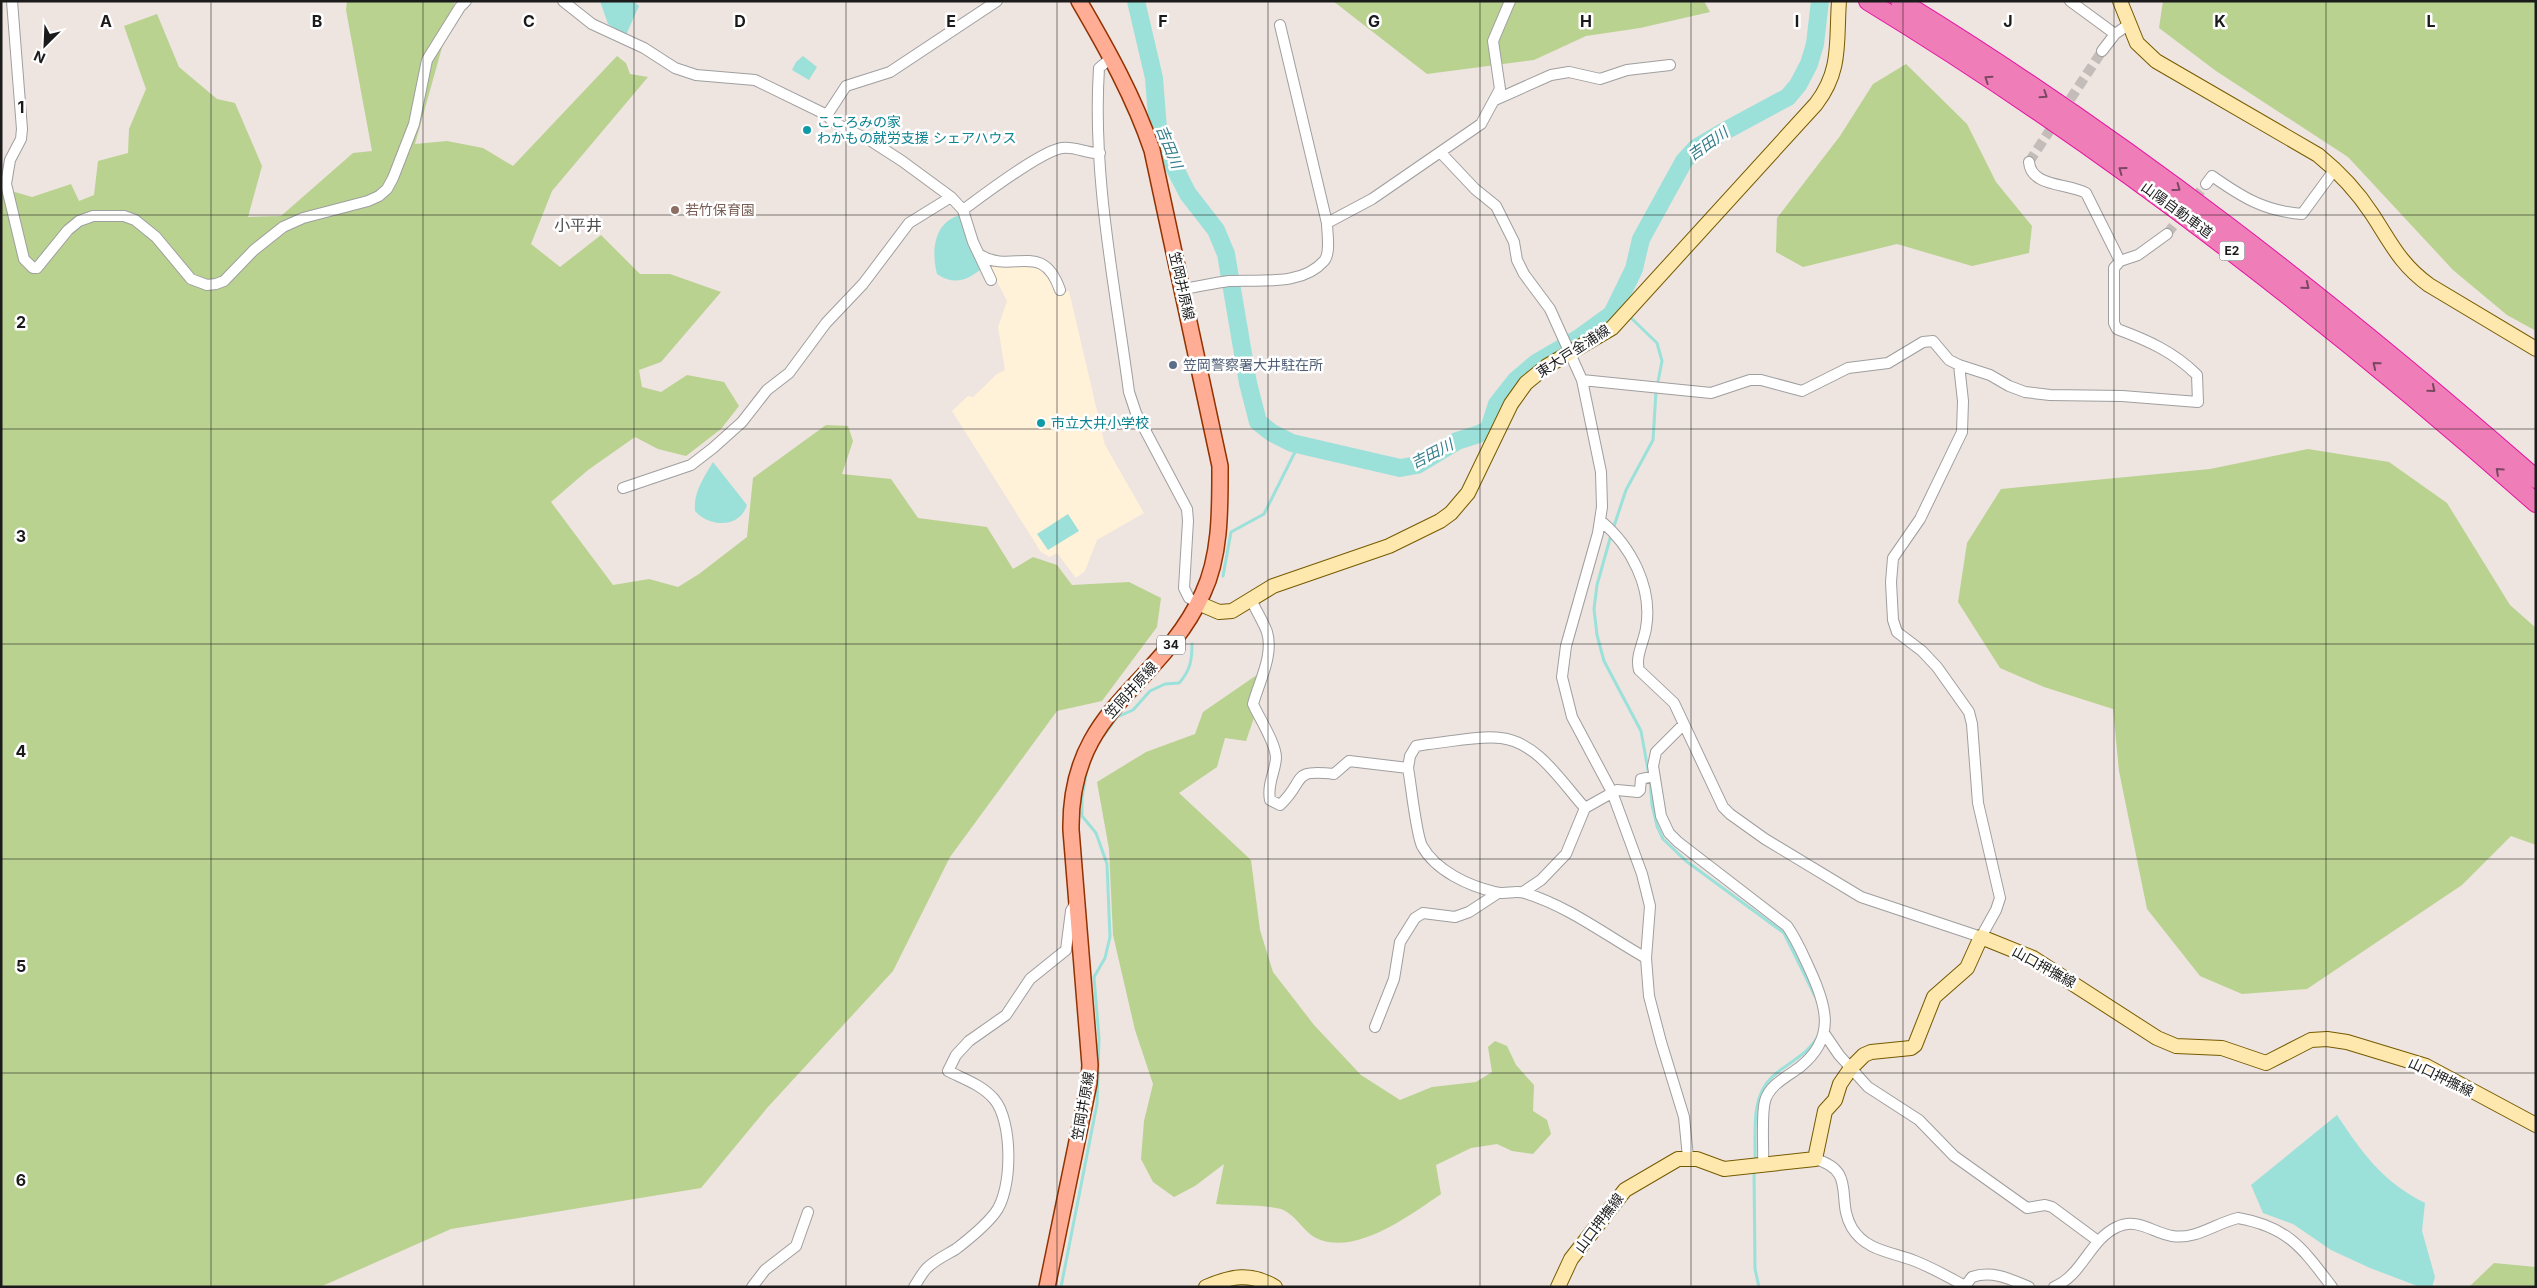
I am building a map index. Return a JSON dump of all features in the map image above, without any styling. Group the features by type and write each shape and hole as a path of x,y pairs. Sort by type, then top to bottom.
{"highway":[{"name":"山陽自動車道","path":"1868,1 1907,12 2079,118 2218,218 2388,352 2536,479"},
{"name":"山陽自動車道","path":"1907,12 2070,133 2201,226 2377,366 2536,503"}],"main road":[{"name":"笠岡井原線","path":"1047,1287 1089,1083 1090,1065 1070,812 1076,776 1090,740 1110,711 1172,644 1198,603 1207,583 1220,513 1220,466 1152,150 1142,120 1111,58 1079,1"},
{"name":"東大戸金浦線","path":"1198,603 1225,613 1282,582 1389,546 1440,521 1451,513 1460,504 1477,478 1505,416 1518,393 1536,374 1566,348 1603,335 1826,91 1836,63 1839,1"},
{"path":"2120,1 2128,25 2137,43 2156,61 2318,155 2335,168 2352,186 2388,243 2413,274 2428,285 2536,348"},
{"path":"1688,1158 1724,1169 1758,1167 1815,1159 1825,1111 1835,1100 1840,1084 1850,1068 1864,1055 1871,1052 1911,1048 1915,1045 1934,997 1967,968 1981,937"},
{"name":"山口押撫線","path":"1981,937 2033,958 2157,1038 2176,1046 2222,1048 2266,1062 2312,1040 2327,1039 2347,1042 2426,1066 2536,1125"},
{"name":"山口押撫線","path":"1558,1287 1571,1259 1624,1190 1678,1159 1688,1158"},
{"path":"1209,1286 1241,1276 1263,1280 1275,1287"}],"street":[{"path":"12,1 22,129 21,139 10,160 6,184 24,259 33,268 37,268 68,230 79,221 93,216 124,216 135,220 156,237 191,279 207,285 224,281 254,250 283,227 304,218 368,201 387,189 414,124 427,60 460,7 466,1"},
{"path":"563,1 592,24 644,48 675,68 704,77 755,80 828,115 833,122 871,141 902,161 951,197 963,210 973,242 991,280"},
{"path":"828,115 846,86 890,72 996,1"},
{"path":"1327,223 1372,199 1481,124 1500,88 1493,41 1510,1"},
{"path":"2070,1 2115,34"},
{"path":"1183,289 1231,281 1279,280 1308,272 1325,260 1327,223 1280,25"},
{"path":"2102,51 2115,34 2128,25"},
{"path":"1111,58 1103,62 1099,68 1097,111 1107,239 1131,403 1187,509 1184,588 1189,598 1198,603"},
{"path":"1495,100 1551,75 1569,72 1600,79 1627,70 1670,65"},
{"path":"963,210 1053,151 1066,148 1100,153"},
{"path":"1441,152 1475,188 1496,206 1514,242 1517,260 1524,274 1550,309 1582,380 1601,472 1604,524 1566,646 1562,677 1572,717 1612,792 1642,874 1650,906 1646,958 1650,996 1684,1117 1688,1158"},
{"path":"2029,162 2030,172 2037,178 2075,188 2086,194 2120,261"},
{"path":"2206,184 2212,176 2246,200 2286,213 2302,214 2335,168"},
{"path":"622,488 690,465 713,448 742,422 767,390 789,373 826,323 863,284 909,223 951,197"},
{"path":"1582,380 1710,393 1750,380 1760,380 1802,390 1848,368 1888,363 1923,342 1933,341 1949,360 1990,375 2009,386 2025,392 2050,395 2122,396 2198,402 2197,375 2190,368 2154,342 2117,329 2114,323 2114,268 2120,261 2138,255 2167,234"},
{"path":"980,255 994,261 1039,262 1047,266 1054,274 1060,290"},
{"path":"1604,524 1634,559 1644,596 1647,623 1637,663 1638,670 1668,695 1684,724 1723,807 1765,839 1861,897 1981,937 1996,910 2000,898 1978,803 1972,724 1968,712 1938,667 1922,651 1897,632 1893,620 1890,582 1894,558 1920,519 1962,432 1963,401 1959,365"},
{"path":"1252,600 1267,633 1268,642 1268,656 1253,704 1275,750 1276,760 1268,789 1270,800 1280,805 1303,775 1310,771 1334,774 1349,762 1408,768"},
{"path":"1684,724 1656,752 1651,777 1660,816 1669,833 1678,842 1774,915 1796,938 1824,1002 1826,1013 1824,1033 1813,1054 1801,1066 1781,1080 1764,1101 1758,1167"},
{"path":"1585,808 1550,766 1513,740 1500,737 1416,746 1410,756 1408,768 1421,845 1427,854 1462,881 1498,893 1523,892 1563,910 1646,958"},
{"path":"1523,892 1541,880 1566,854 1585,808 1612,792 1624,789 1638,792 1641,779 1651,777"},
{"path":"1375,1027 1394,979 1400,942 1415,918 1423,913 1455,917 1469,912 1498,893"},
{"path":"914,1287 929,1266 957,1248 995,1213 1003,1201 1006,1183 1008,1153 1006,1137 995,1100 975,1084 948,1071 956,1055 969,1042 1006,1015 1030,979 1066,950 1070,911 1076,901"},
{"path":"1824,1033 1850,1068 1873,1091 1920,1120 1954,1156 2027,1208 2046,1205 2052,1207 2098,1240"},
{"path":"1815,1159 1828,1163 1838,1172 1844,1184 1846,1215 1852,1228 1869,1246 1916,1261 1966,1286 1972,1277 1993,1275 2004,1276 2029,1287"},
{"path":"752,1287 766,1270 796,1246 808,1212"},
{"path":"2054,1287 2073,1276 2098,1240 2116,1227 2128,1223 2139,1224 2172,1236 2184,1236 2197,1234 2231,1219 2247,1219 2288,1236 2299,1245 2332,1287"}],"shaded area":[{"path":"988,264 1035,264 1045,268 1057,293 1069,291 1105,445 1144,513 1097,540 1085,571 1076,578 1057,553 1050,557 1041,552 952,411 968,396 973,397 997,374 1005,370 998,327 1007,301"}],"green space":[{"path":"347,1 455,1 415,144 447,141 483,148 513,166 617,56 626,63 630,74 648,77 552,191 531,244 560,267 601,235 640,274 670,274 721,292 661,362 639,370 642,387 661,392 687,375 724,382 739,406 721,429 686,456 658,449 635,437 588,470 551,502 613,585 649,579 678,587 699,574 747,537 753,478 826,425 848,426 853,441 842,474 891,479 918,518 987,527 1013,569 1033,557 1057,565 1072,585 1129,582 1161,598 1157,627 1102,701 1057,711 950,857 893,971 767,1108 701,1188 451,1229 320,1287 1,1287 1,188 32,197 71,184 79,201 94,195 98,161 128,153 129,129 146,89 124,26 157,14 179,67 217,99 235,103 262,166 248,217 281,216 353,153 372,151 346,10"},
{"path":"1333,1 1704,1 1710,12 1640,28 1586,36 1534,60 1427,74"},
{"path":"2163,1 2536,1 2536,331 2507,315 2453,270 2348,157 2216,71 2159,28"},
{"path":"1906,64 1967,124 1996,182 2032,226 2029,253 1972,266 1897,244 1803,267 1776,252 1777,218 1840,136 1873,84"},
{"path":"2308,449 2389,462 2447,503 2510,605 2536,628 2536,845 2511,836 2462,885 2307,989 2242,994 2200,976 2147,909 2119,771 2113,709 2044,687 2000,668 1958,602 1967,543 2001,489 2210,469"},
{"path":"1264,670 1266,683 1246,741 1225,738 1217,767 1179,793 1251,860 1260,930 1273,972 1314,1025 1361,1075 1400,1100 1432,1087 1476,1082 1492,1072 1488,1047 1495,1041 1507,1046 1516,1065 1534,1085 1533,1111 1547,1120 1551,1134 1533,1154 1512,1151 1497,1144 1471,1148 1436,1165 1441,1194 1382,1231 1348,1242 1331,1242 1316,1238 1307,1232 1290,1214 1281,1209 1216,1204 1224,1164 1195,1186 1174,1197 1153,1182 1141,1159 1144,1121 1153,1084 1135,1030 1113,935 1109,849 1097,782 1146,752 1195,734 1203,712"},
{"path":"2494,1263 2536,1267 2536,1287 2469,1287"}],"water":[{"path":"600,1 633,1 639,6 626,35 608,24"},
{"path":"803,56 817,67 809,80 792,70 796,62"},
{"path":"961,215 964,232 980,270 964,279 948,280 937,274 934,256 935,247 940,230 952,218"},
{"path":"713,462 747,505 738,518 724,523 708,520 701,517 695,511 697,492"},
{"path":"1068,514 1079,531 1048,550 1037,534"},
{"path":"2337,1115 2355,1142 2385,1176 2410,1195 2425,1203 2422,1231 2435,1277 2432,1287 2420,1287 2370,1268 2331,1250 2293,1224 2263,1213 2251,1185"}],"waterway":[{"name":"吉田川","path":"1136,1 1154,78 1158,129 1170,159 1188,194 1216,230 1226,254 1248,383 1258,422 1272,433 1292,443 1400,468 1417,465 1457,441 1489,429 1497,404 1516,380 1536,363 1579,338 1612,314 1634,269 1641,239 1684,161 1696,148 1788,97 1798,85 1809,64 1815,44 1820,1"},
{"name":"吉田川","path":"1618,305 1624,310"},
{"path":"1613,529 1626,490 1653,440 1656,392 1662,361 1657,343 1628,315"},
{"path":"1223,576 1231,532 1264,514 1299,444"},
{"path":"1611,535 1597,585 1594,609 1597,635 1604,661 1641,731 1657,826 1663,839 1686,861 1784,933 1815,996"},
{"path":"1104,735 1117,717 1133,710 1150,691 1165,684 1179,683 1190,665 1192,644"},
{"path":"1061,1287 1097,1104 1099,1038 1094,977 1105,958 1110,937 1107,864 1096,833 1082,816 1082,798 1086,774"},
{"path":"1755,1161 1757,1105 1765,1085 1772,1077 1808,1049 1818,1036"},
{"path":"1754,1170 1755,1269 1759,1287"}],"tunnel":[{"path":"2029,162 2102,51"},
{"path":"2167,234 2206,184"}],"place":[{"name":"こころみの家 わかもの就労支援 シェアハウス","path":"807,130"},
{"name":"若竹保育園","path":"675,210"},
{"name":"笠岡警察署大井駐在所","path":"1173,365"},
{"name":"市立大井小学校","path":"1041,423"}],"district":[{"name":"小平井","path":"578,225"}]}
